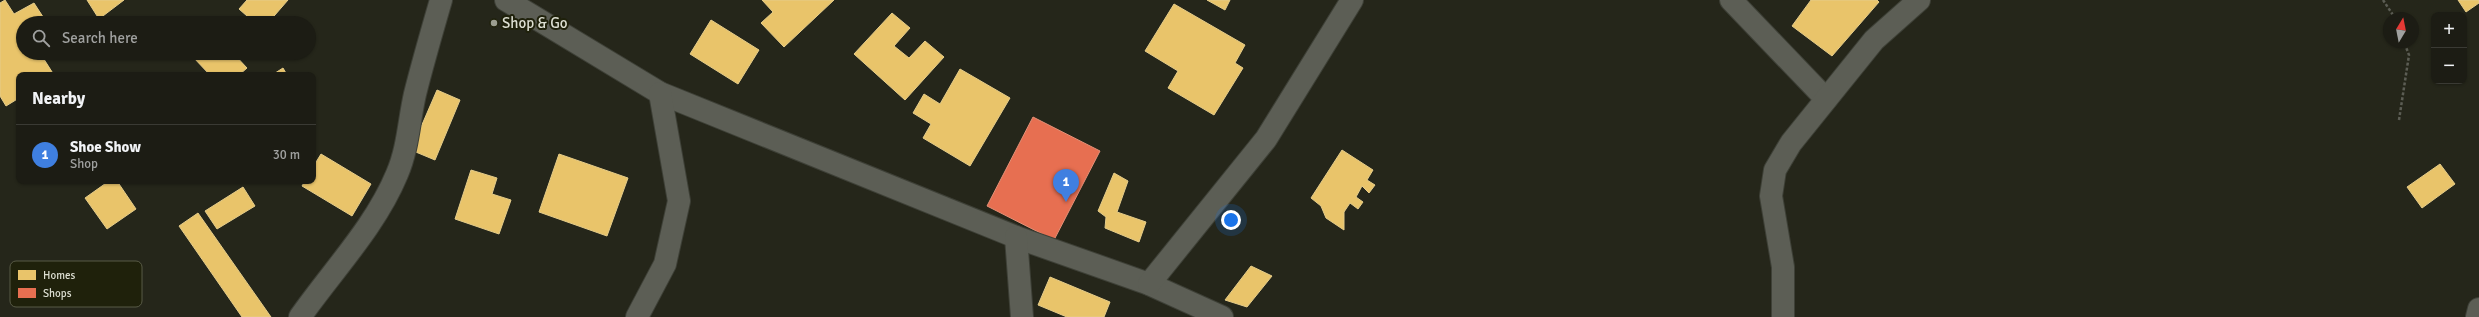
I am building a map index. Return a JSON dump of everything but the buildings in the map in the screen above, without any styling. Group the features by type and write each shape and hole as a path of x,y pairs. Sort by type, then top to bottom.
{"street":[{"path":"300,317 326,280 377,214 398,173 407,141 415,95 441,0"},
{"path":"506,0 660,93 1016,237 1149,284 1222,317"},
{"path":"1149,284 1266,139 1352,0"},
{"path":"1731,0 1826,99"},
{"path":"1783,317 1783,267 1771,196 1775,170 1791,143 1874,40 1919,0"},
{"path":"637,317 665,264 679,201 660,93"},
{"path":"1016,237 1022,317"},
{"path":"2477,317 2479,309"}],"path":[{"path":"2383,0 2391,12"},
{"path":"2399,120 2409,55 2406,48"}],"place":[{"name":"Shop & Go","path":"494,23"},
{"name":"Shoe Show","path":"1066,202"}]}
